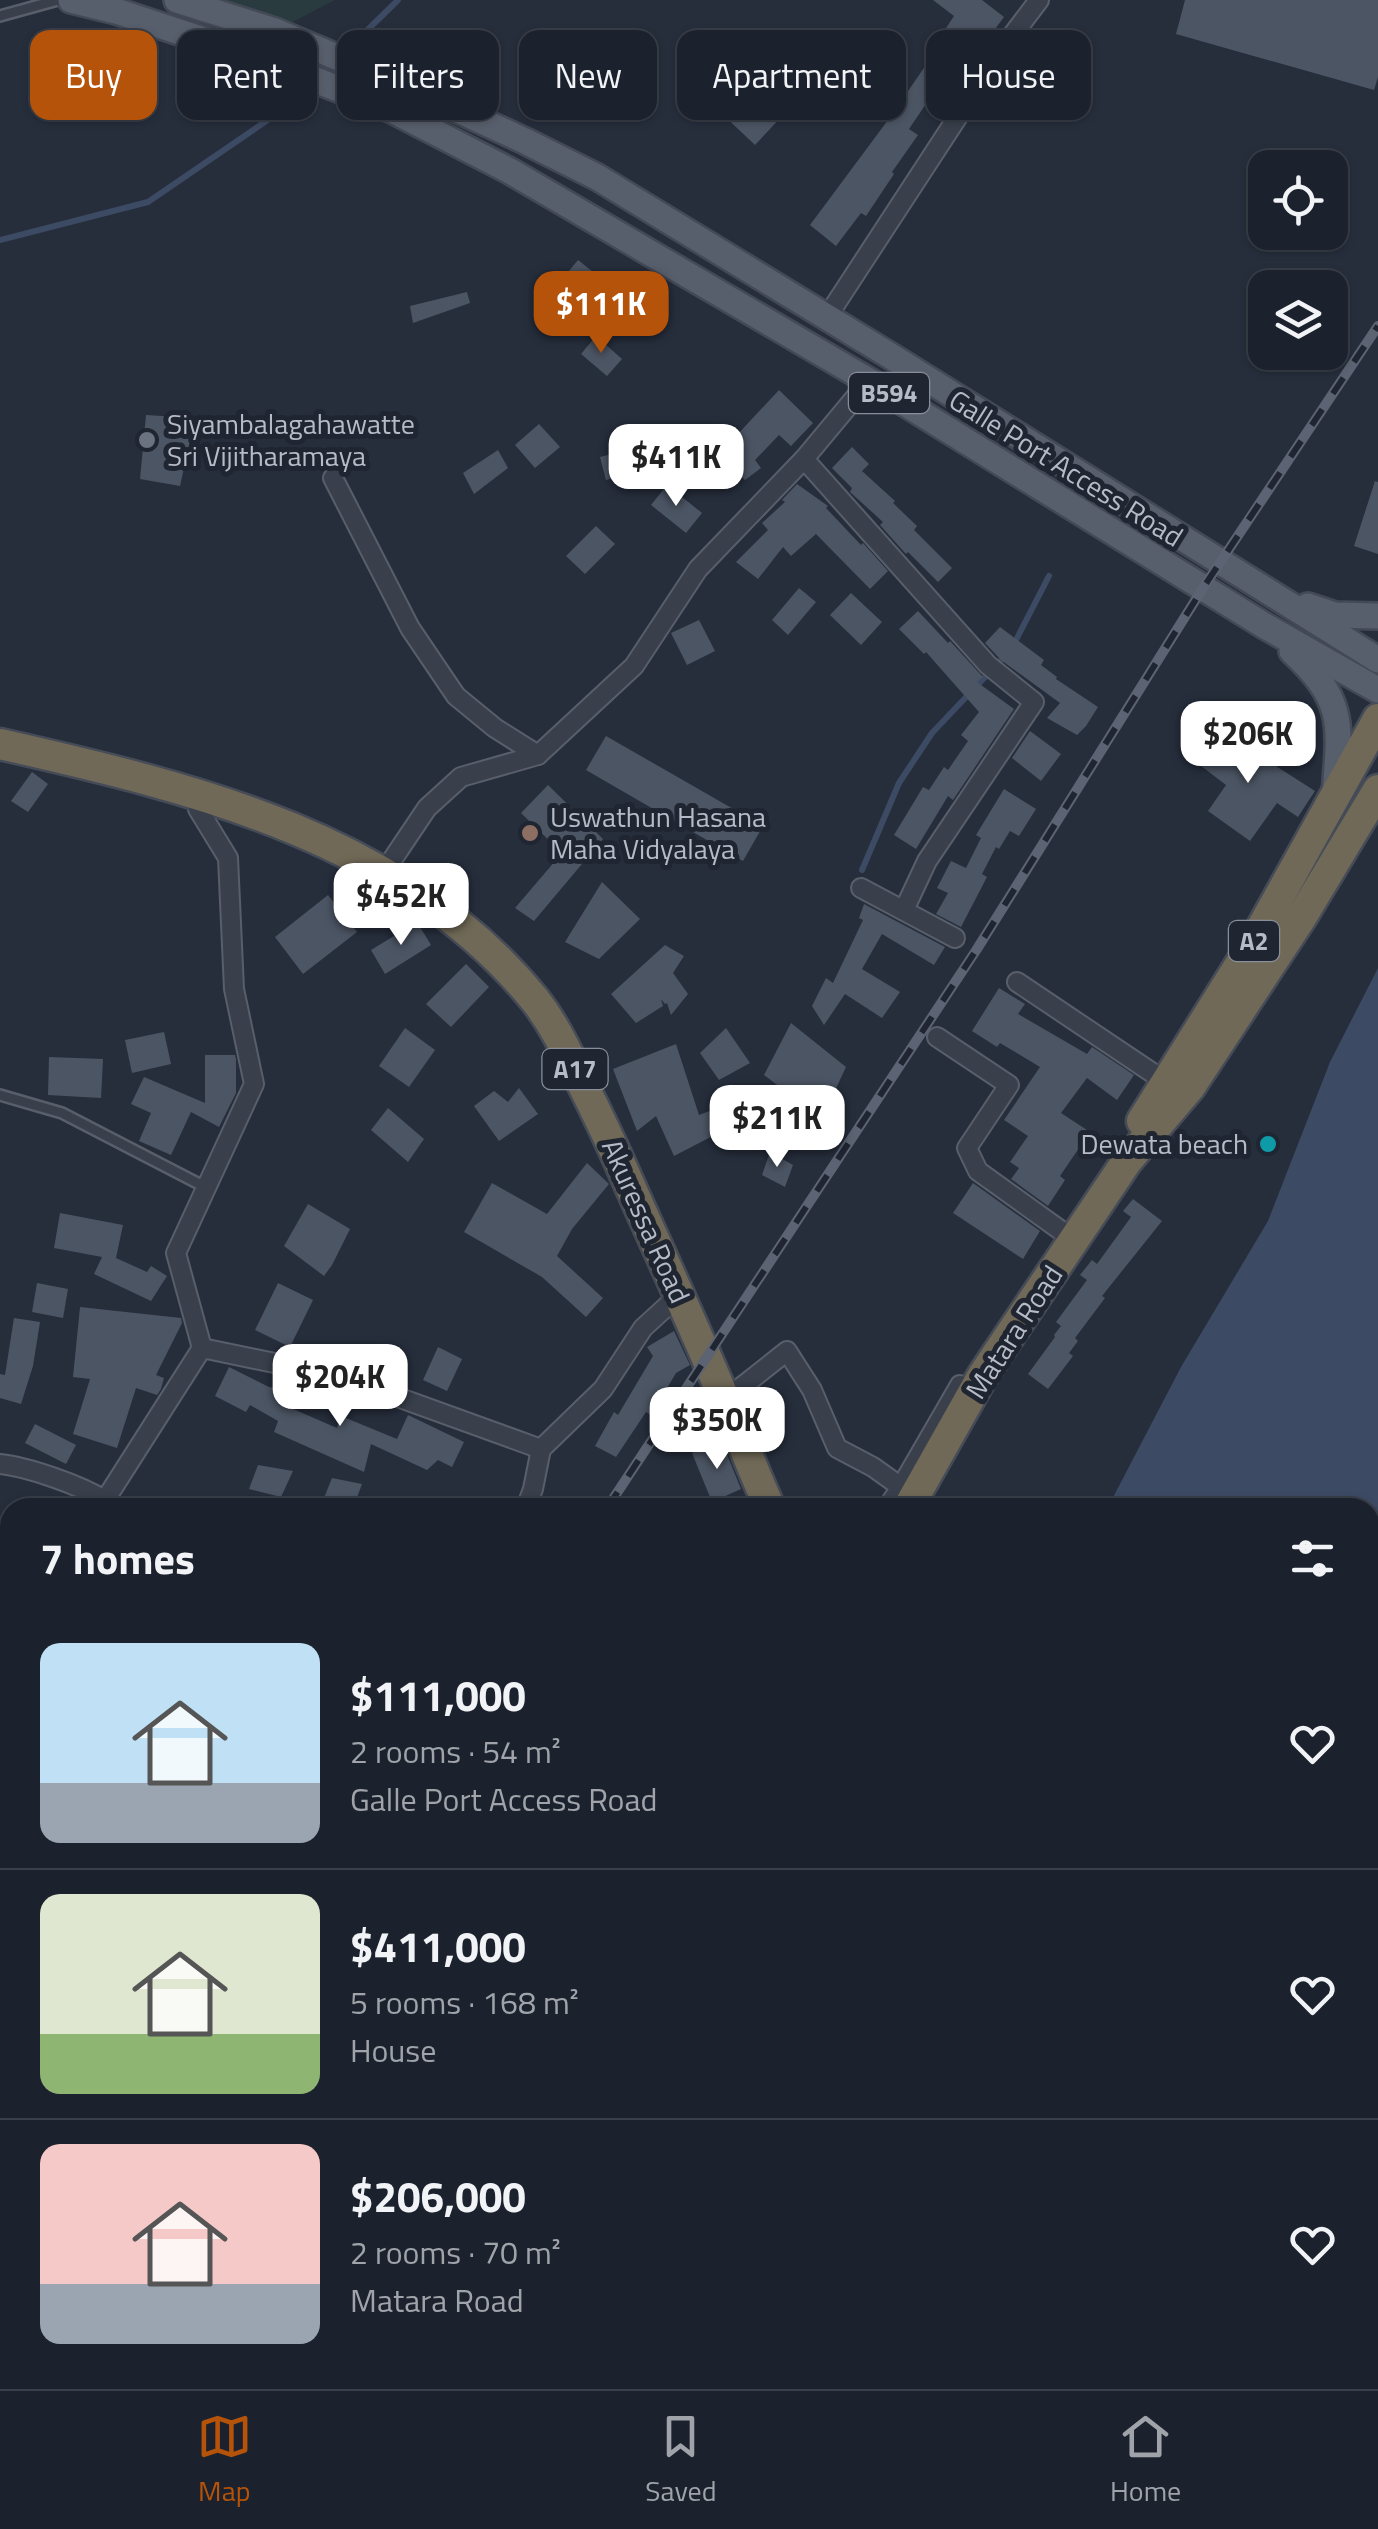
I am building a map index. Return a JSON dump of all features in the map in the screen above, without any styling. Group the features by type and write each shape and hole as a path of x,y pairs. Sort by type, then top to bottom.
{"highway":[{"name":"Matara Road","path":"1127,1161 1143,1117 1250,947 1378,719"},
{"name":"Akuressa Road","path":"0,744 198,794 284,824 384,872 453,920 508,971 563,1044 606,1130 766,1498"},
{"name":"Matara Road","path":"905,1497 1127,1161 1190,1088 1301,918 1378,790"}],"main road":[{"name":"Galle Port Access Road","path":"71,0 264,60 392,110 510,171 869,381 1265,626 1378,690"},
{"name":"Galle Port Access Road","path":"178,0 275,31 416,91 596,178 1378,660"},
{"path":"1270,593 1335,614 1378,616"},
{"path":"1265,626 1311,668 1332,699 1337,716 1335,800"}],"street":[{"path":"827,317 1038,0"},
{"path":"384,872 427,808 460,777 538,755 634,666 698,569 804,459 869,381"},
{"path":"804,459 988,665 1034,702 927,862 904,910"},
{"path":"333,478 410,628 456,696 495,728 538,755"},
{"path":"106,1498 202,1348 176,1253 254,1084 234,989 228,858 198,809 198,794"},
{"path":"860,888 955,938"},
{"path":"1017,982 1166,1082"},
{"path":"937,1037 1009,1085 967,1148 978,1171 1074,1240"},
{"path":"530,1498 541,1449 603,1389 643,1328 678,1296"},
{"path":"202,1348 342,1377 541,1449"},
{"path":"725,1400 787,1351 812,1390 837,1448 873,1466 905,1497"},
{"path":"0,1464 31,1471 97,1498"}],"lane":[{"path":"0,16 58,0"},
{"path":"0,1094 62,1114 206,1188"}],"shaded area":[{"path":"177,0 335,0 272,30"}],"water":[{"path":"1378,968 1378,1498 1113,1498 1181,1367 1268,1221 1330,1062"}],"building":[{"path":"933,0 982,0 1004,17 994,30 945,30 954,16"},
{"path":"1185,0 1378,0 1378,77 1374,90 1176,34"},
{"path":"926,65 926,104 909,129 918,135 866,216 861,213 836,246 810,225 888,120 906,120 906,94"},
{"path":"729,120 778,120 755,145"},
{"path":"578,260 597,275 573,304 554,289"},
{"path":"467,292 470,303 413,323 410,306"},
{"path":"596,336 622,359 607,376 581,354"},
{"path":"779,390 813,423 791,446 779,435 755,460 761,468 745,480 713,452 732,431 736,436"},
{"path":"146,415 195,418 180,486 140,479"},
{"path":"539,424 560,447 535,468 515,445"},
{"path":"852,447 869,464 862,471 895,501 917,526 914,530 952,568 938,582 906,554 880,525 883,522 850,492 852,488 832,468"},
{"path":"635,448 640,471 606,480 600,457"},
{"path":"498,450 508,468 474,494 463,473"},
{"path":"1375,481 1378,482 1378,554 1354,546"},
{"path":"797,484 828,506 888,571 870,589 816,534 791,556 783,547 758,579 736,562 768,530 762,523 785,502 782,500"},
{"path":"667,485 702,513 686,533 651,505"},
{"path":"596,526 615,544 585,574 566,556"},
{"path":"799,588 816,602 788,635 772,620"},
{"path":"851,593 882,622 861,645 830,615"},
{"path":"918,611 983,677 977,682 1014,709 953,800 948,796 916,849 894,835 923,787 929,790 944,767 948,770 968,741 961,735 979,712 926,652 899,629"},
{"path":"699,620 715,651 687,665 671,633"},
{"path":"1000,627 1044,660 1041,665 1056,679 1098,707 1077,735 1047,718 1060,703 1001,660 985,643"},
{"path":"1216,728 1262,763 1265,759 1315,791 1298,817 1277,803 1250,841 1208,811 1226,785 1192,759"},
{"path":"1030,731 1061,754 1041,781 1012,758"},
{"path":"606,736 763,826 743,861 586,770"},
{"path":"32,772 48,784 28,812 11,801"},
{"path":"548,785 603,839 534,921 515,908 562,853 521,813"},
{"path":"1004,789 1036,809 1019,836 1010,831 999,849 996,847 982,874 987,877 961,927 936,914 948,893 937,888 951,861 966,868 981,838 976,835"},
{"path":"602,882 640,919 599,959 565,942"},
{"path":"328,895 357,932 303,974 275,937"},
{"path":"864,904 945,947 934,965 882,934 862,969 900,992 882,1018 845,994 824,1025 812,1006 826,978 833,983 863,920 859,918"},
{"path":"417,922 431,945 385,974 371,950"},
{"path":"665,945 684,956 673,973 688,994 671,1015 661,999 663,1006 636,1023 611,994"},
{"path":"466,964 489,987 451,1027 426,1004"},
{"path":"999,988 1025,1004 1018,1014 1087,1054 1092,1047 1134,1075 1117,1100 1087,1078 1061,1113 1090,1132 1060,1176 1065,1180 1048,1206 1011,1179 1019,1168 1010,1162 1028,1136 1004,1120 1040,1067 972,1031"},
{"path":"791,1023 846,1067 823,1116 806,1135 791,1124 801,1103 764,1075"},
{"path":"405,1028 435,1050 409,1087 379,1066"},
{"path":"726,1028 750,1063 719,1080 700,1053"},
{"path":"164,1032 171,1064 132,1073 125,1040"},
{"path":"676,1044 699,1115 718,1108 728,1128 674,1156 656,1116 637,1131 613,1069"},
{"path":"205,1055 235,1055 236,1059 236,1093 219,1127 191,1112 171,1155 139,1141 151,1113 131,1104 144,1077 205,1103"},
{"path":"49,1057 103,1059 101,1098 48,1095"},
{"path":"519,1088 538,1114 499,1141 474,1106 494,1091 508,1102"},
{"path":"388,1108 424,1139 408,1162 371,1130"},
{"path":"770,1152 793,1165 785,1187 762,1175"},
{"path":"587,1163 609,1184 572,1229 557,1256 603,1298 586,1317 542,1277 464,1232 492,1183 547,1214"},
{"path":"973,1183 1040,1231 1023,1259 953,1213"},
{"path":"1133,1199 1162,1221 1102,1296 1105,1298 1075,1338 1078,1341 1069,1353 1073,1356 1048,1389 1028,1374 1061,1326 1056,1322 1087,1280 1080,1275 1092,1260 1097,1264 1131,1217 1123,1211"},
{"path":"308,1204 350,1229 324,1276 284,1246"},
{"path":"60,1213 123,1225 116,1258 147,1272 151,1266 167,1276 151,1301 94,1274 102,1257 54,1248"},
{"path":"37,1283 68,1289 63,1318 32,1312"},
{"path":"278,1283 313,1300 290,1347 255,1330"},
{"path":"80,1307 181,1318 156,1375 164,1378 161,1389 157,1395 136,1388 117,1448 73,1434 90,1379 73,1377"},
{"path":"14,1318 40,1322 33,1366 21,1404 0,1398 0,1374 5,1375"},
{"path":"674,1331 690,1365 676,1373 651,1415 646,1412 616,1457 595,1446 653,1356 647,1347"},
{"path":"438,1347 462,1359 447,1391 423,1380"},
{"path":"229,1367 269,1387 289,1390 284,1405 337,1428 341,1416 397,1439 408,1415 464,1442 452,1467 438,1460 427,1470 371,1444 364,1472 274,1432 278,1421 250,1405 246,1412 215,1396"},
{"path":"35,1424 76,1445 66,1464 25,1443"},
{"path":"722,1442 741,1489 710,1498 692,1453"},
{"path":"258,1465 293,1471 281,1497 249,1489"},
{"path":"332,1478 362,1484 357,1498 324,1498"}],"waterway":[{"path":"367,30 398,0"},
{"path":"0,240 148,202 268,120"},
{"path":"1014,644 1049,576"},
{"path":"862,870 899,783 932,733 1007,654"}],"railway":[{"path":"614,1498 977,949 1203,588 1378,326"}],"place":[{"name":"Siyambalagahawatte Sri Vijitharamaya","path":"147,440"},
{"name":"Uswathun Hasana Maha Vidyalaya","path":"530,833"},
{"name":"Dewata beach","path":"1268,1144"}]}
